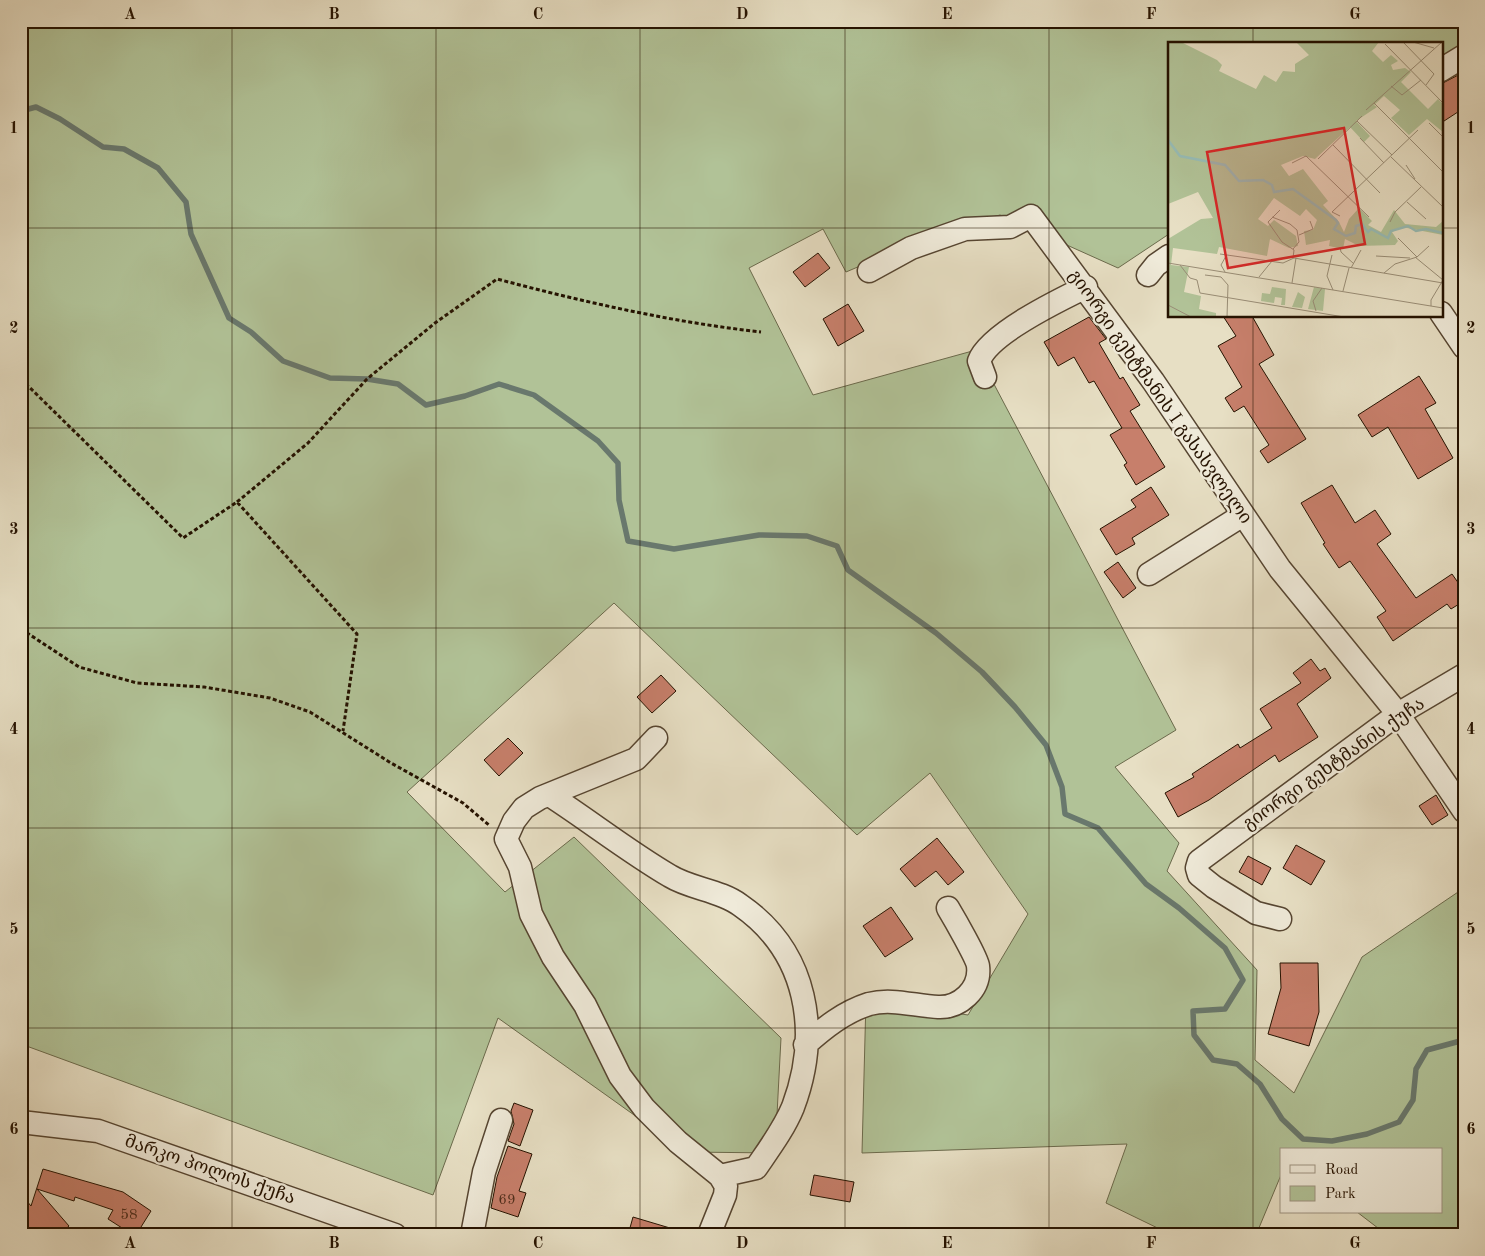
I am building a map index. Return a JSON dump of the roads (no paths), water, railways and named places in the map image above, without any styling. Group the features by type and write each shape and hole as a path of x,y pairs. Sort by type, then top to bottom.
{"street":[{"path":"1442,69 1464,56"},
{"name":"გიორგი გეხტმანის I გასასვლელი","path":"869,271 911,248 956,232 965,229 1010,227 1031,216 1153,381 1280,569 1398,714 1464,812"},
{"path":"1148,275 1156,265 1168,257"},
{"path":"985,377 979,361 985,349 1010,329 1086,288"},
{"path":"1442,314 1464,347"},
{"path":"1149,574 1243,515"},
{"name":"გიორგი გეხტმანის ქუჩა","path":"1280,919 1256,913 1199,875 1197,868 1199,861 1398,714 1464,675"},
{"path":"656,738 636,759 551,796 540,798 524,808 514,821 506,838 520,867 531,914 553,958 585,1005 620,1076 644,1108 672,1136 720,1176 726,1186 725,1195 709,1235"},
{"path":"551,796 672,877 738,903 757,917 785,950 801,984 808,1017 802,1070 792,1108 776,1139 756,1168 720,1176"},
{"path":"805,1045 848,1013 870,1004 895,1001 937,1007 953,1006 963,1001 974,986 978,966 948,908"},
{"path":"472,1235 484,1172 501,1120"},
{"name":"მარკო პოლოს ქუჩა","path":"21,1122 98,1131 395,1235"}],"waterway":[{"path":"21,111 36,107 60,119 103,147 124,149 158,168 186,202 191,234 229,318 251,332 283,361 330,378 367,379 398,384 426,405 465,396 499,384 534,395 598,441 618,463 619,500 628,541 674,549 759,535 807,536 837,546 848,570 936,633 982,672 1015,707 1046,745 1062,787 1065,814 1098,828 1146,884 1179,908 1225,948 1243,980 1225,1009 1193,1011 1194,1035 1213,1060 1237,1064 1260,1084 1282,1119 1303,1139 1332,1141 1367,1134 1399,1122 1413,1100 1416,1069 1427,1050 1464,1040"}]}
